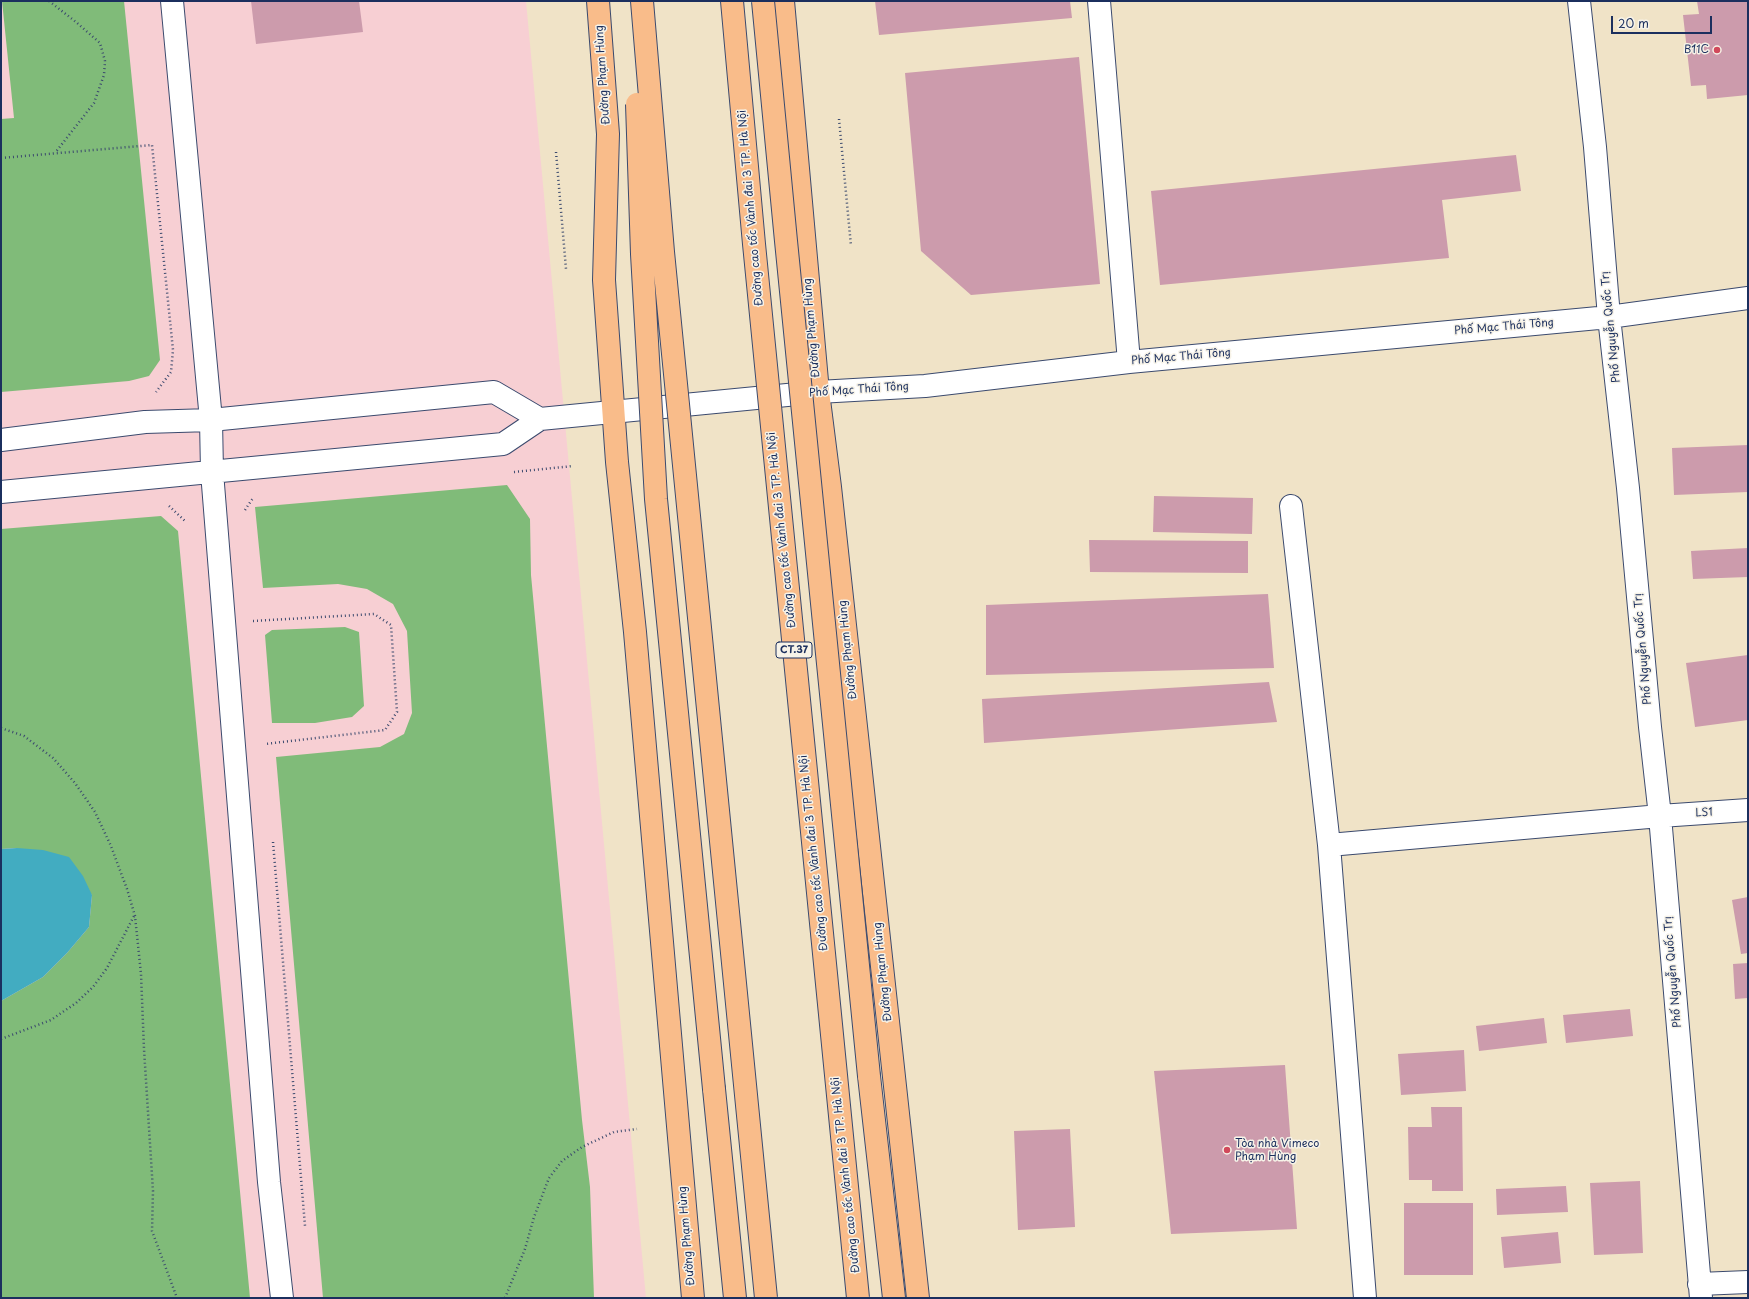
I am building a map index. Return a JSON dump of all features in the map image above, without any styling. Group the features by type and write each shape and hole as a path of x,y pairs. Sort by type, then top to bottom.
{"main road":[{"name":"Đường Phạm Hùng","path":"598,1 608,134 604,280 613,412 635,640 693,1298"},
{"path":"633,1 642,254 656,499 735,1298"},
{"path":"642,1 663,252 766,1298"},
{"name":"Đường cao tốc Vành đai 3 TP. Hà Nội","path":"732,1 755,252 858,1298"},
{"path":"763,1 869,1076 894,1298"},
{"name":"Đường Phạm Hùng","path":"783,1 818,392 832,503 918,1298"}],"street":[{"path":"172,1 211,420 212,472 269,1182 282,1298"},
{"path":"1099,1 1129,362"},
{"name":"Phố Nguyễn Quốc Trị","path":"1580,1 1595,147 1609,318 1627,480 1650,727 1660,816 1700,1291"},
{"name":"Phố Mạc Thái Tông","path":"540,419 818,392 925,386 1129,362 1609,318 1748,298"},
{"path":"1,440 145,422 211,420 494,392 540,419 503,444 1,492"},
{"path":"1291,506 1329,845 1365,1298"},
{"name":"LS1","path":"1329,845 1660,816 1748,810"},
{"path":"1700,1291 1748,1282"}],"path":[{"path":"49,1 100,43 105,61 104,76 94,103 55,153"},
{"path":"839,118 851,246"},
{"path":"1,158 152,144 173,350 171,372 154,394"},
{"path":"556,152 566,269"},
{"path":"508,473 573,466"},
{"path":"246,518 245,510 252,498 258,496"},
{"path":"162,506 170,506 185,521 185,529"},
{"path":"255,628 254,621 374,614 391,625 397,712 384,730 265,744"},
{"path":"1,728 24,736 53,758 75,784 95,812 108,839 127,889 134,916 141,974 153,1191 152,1232 177,1298"},
{"path":"264,736 266,752"},
{"path":"273,839 305,1227"},
{"path":"1,1039 51,1020 76,1003 107,968 134,916"},
{"path":"505,1298 525,1249 534,1217 549,1178 562,1161 582,1147 614,1132 637,1129"}],"shaded area":[{"path":"1,1 526,1 646,1298 1,1298"}],"green space":[{"path":"2,1 124,1 160,360 149,376 129,381 1,392 1,119 14,118"},
{"path":"507,485 530,519 531,575 582,1120 590,1187 594,1298 323,1298 276,757 380,747 404,734 412,713 407,631 393,604 367,589 338,584 263,588 255,507"},
{"path":"161,516 178,531 250,1298 1,1298 1,1001 43,977 67,953 89,927 92,895 17,848 1,849 1,529"},
{"path":"345,627 359,632 364,706 352,717 315,723 272,723 265,635 272,630"}],"water":[{"path":"17,848 43,850 69,857 83,876 92,895 89,927 67,953 43,977 1,1001 1,849"}],"building":[{"path":"251,1 359,1 363,32 256,44"},
{"path":"875,1 1070,1 1072,18 879,35"},
{"name":"B11C","path":"1697,1 1748,1 1748,95 1707,99 1706,85 1691,86 1683,15 1699,14"},
{"path":"1079,57 1100,284 971,295 921,251 905,73"},
{"path":"1516,155 1521,191 1442,200 1449,258 1160,285 1151,191"},
{"path":"1748,445 1748,492 1674,495 1672,448"},
{"path":"1154,496 1253,498 1252,534 1153,532"},
{"path":"1089,540 1248,541 1248,573 1090,572"},
{"path":"1748,548 1748,577 1693,579 1691,551"},
{"path":"1268,594 1274,668 986,675 986,605"},
{"path":"1748,655 1748,720 1695,727 1686,663"},
{"path":"1269,682 1277,722 984,743 982,699"},
{"path":"1748,897 1748,953 1741,954 1732,900"},
{"path":"1748,963 1748,998 1735,999 1733,964"},
{"path":"1630,1009 1633,1036 1566,1043 1563,1015"},
{"path":"1544,1018 1547,1043 1479,1051 1476,1026"},
{"path":"1464,1050 1466,1091 1401,1095 1398,1054"},
{"name":"Tòa nhà Vimeco Phạm Hùng","path":"1285,1065 1297,1229 1171,1234 1154,1071"},
{"path":"1431,1107 1462,1107 1463,1191 1432,1191 1432,1180 1409,1180 1408,1127 1432,1127"},
{"path":"1070,1129 1075,1227 1018,1230 1014,1131"},
{"path":"1640,1181 1643,1253 1594,1255 1590,1183"},
{"path":"1566,1186 1568,1212 1497,1215 1496,1189"},
{"path":"1404,1203 1473,1203 1473,1275 1404,1275"},
{"path":"1558,1232 1561,1263 1504,1268 1501,1237"}],"place":[{"name":"B11C","path":"1717,50"},
{"name":"Tòa nhà Vimeco Phạm Hùng","path":"1227,1150"}]}
